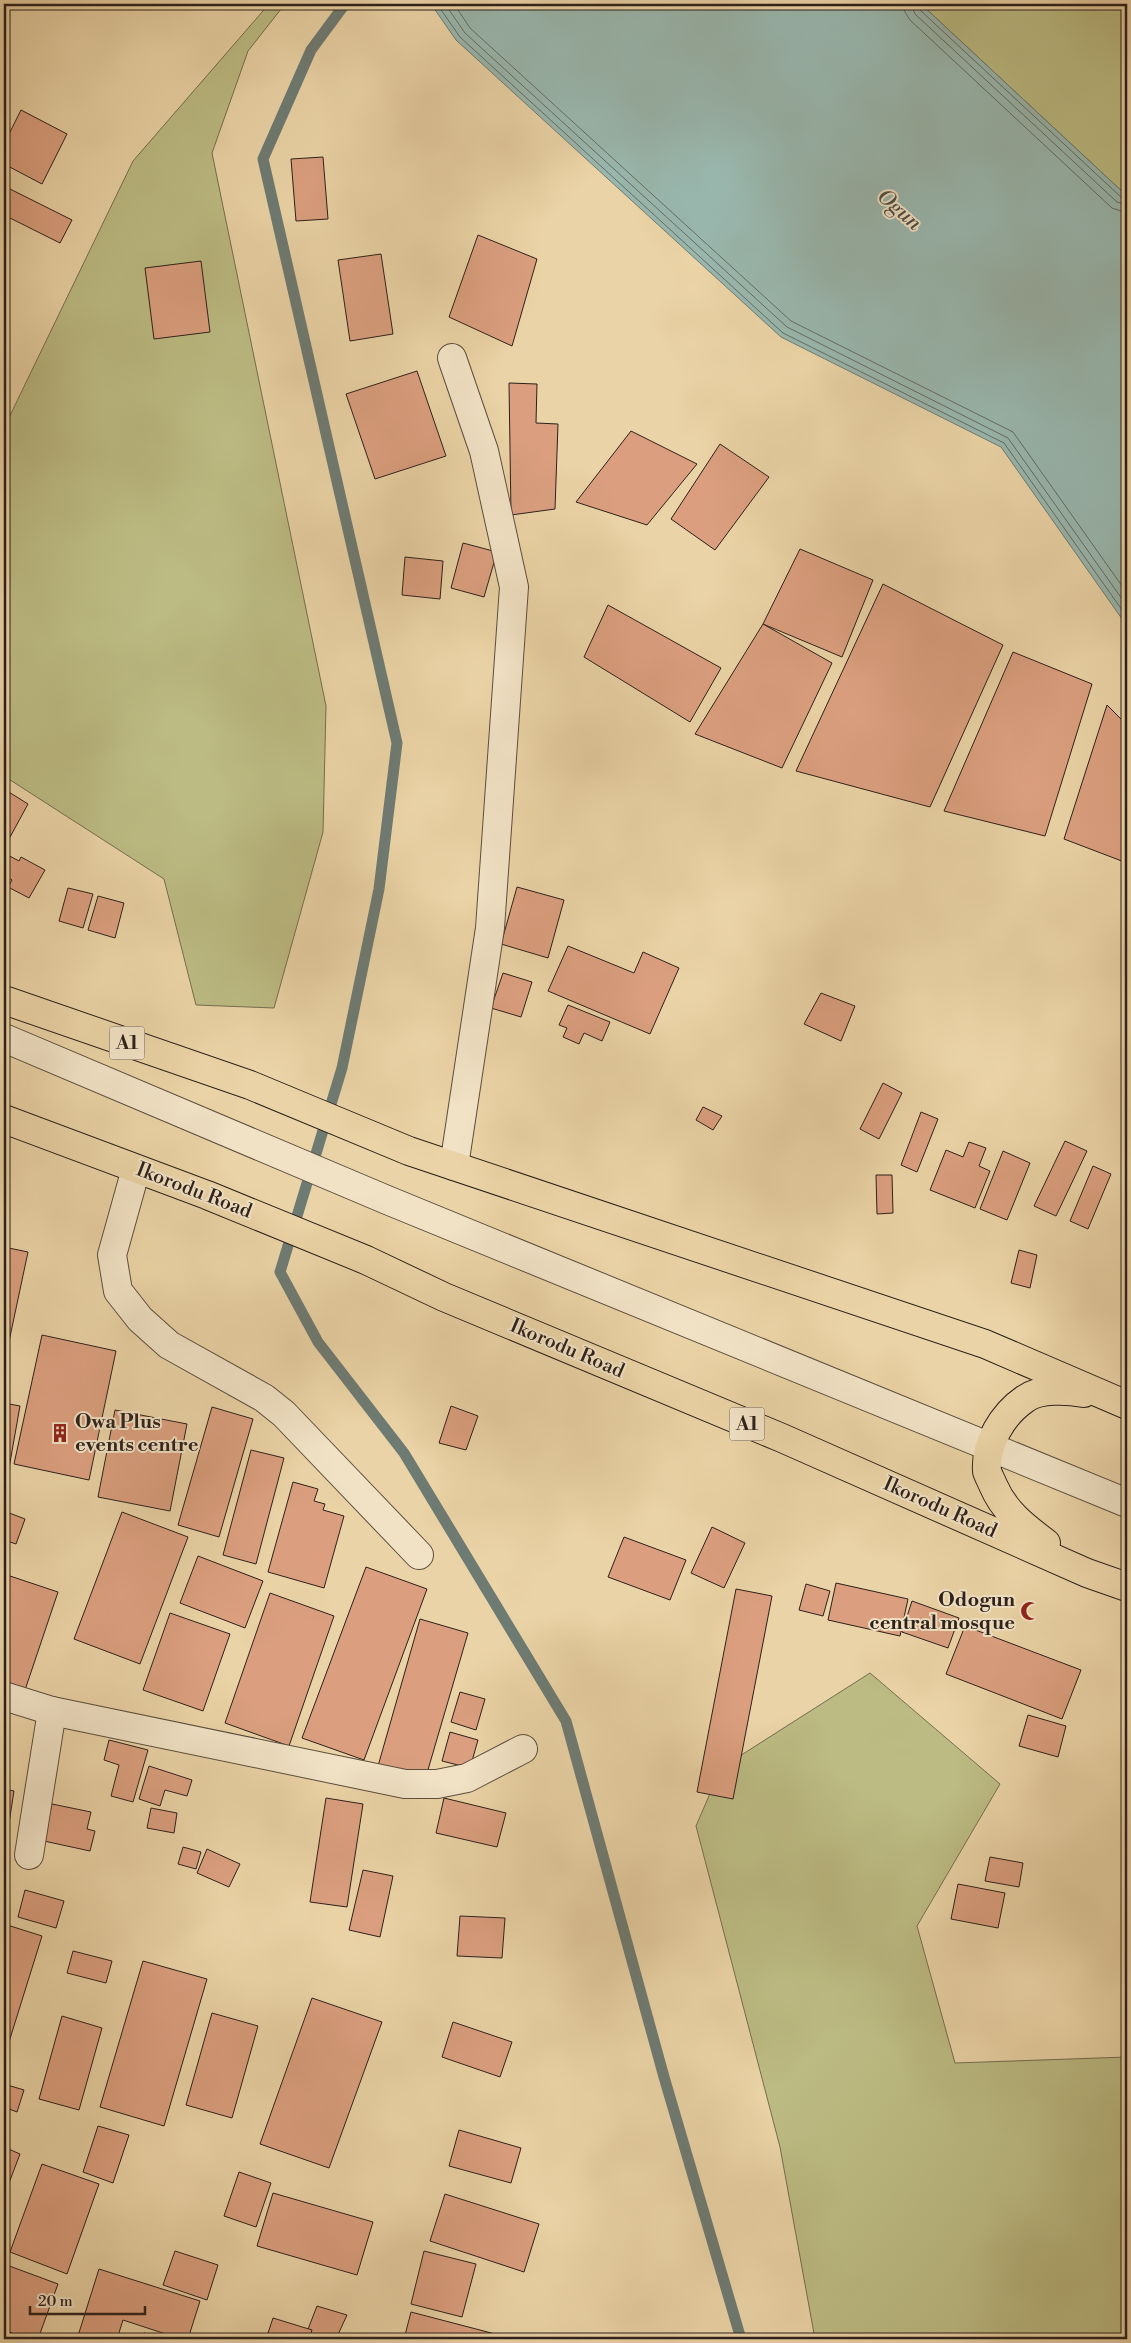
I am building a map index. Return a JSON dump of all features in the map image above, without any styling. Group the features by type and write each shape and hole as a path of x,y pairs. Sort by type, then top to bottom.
{"highway":[{"name":"A1","path":"4,1000 250,1085 409,1151 985,1344 1116,1400"},
{"name":"Ikorodu Road","path":"4,1118 207,1195 366,1260 444,1297 782,1438 1087,1573 1127,1587"},
{"path":"1087,1573 1018,1522 1000,1501 987,1472 990,1447 996,1429 1025,1398 1059,1389 1116,1400"}],"street":[{"path":"452,358 484,452 514,587 490,928 454,1166"},
{"path":"4,1038 387,1200 1127,1503"},
{"path":"136,1169 112,1255 118,1291 140,1319 169,1345 264,1398 284,1414 419,1555"},
{"path":"4,1696 52,1711 405,1784 437,1784 467,1778 523,1749"},
{"path":"29,1855 52,1711"}],"shaded area":[{"path":"269,4 285,4 248,51 212,153 326,706 323,832 274,1008 196,1005 164,879 4,776 4,428 133,161"},
{"path":"921,4 1127,4 1127,196"},
{"path":"870,1673 1000,1784 917,1926 955,2063 1127,2057 1127,2339 815,2339 780,2147 696,1826 721,1768"}],"water":[{"name":"Ogun","path":"431,4 921,4 1127,196 1127,626 1001,447 781,337 456,40"}],"building":[{"path":"21,110 67,134 42,184 4,164 4,144"},
{"path":"323,157 328,219 296,221 291,159"},
{"path":"4,186 72,220 60,243 4,215"},
{"path":"478,235 537,259 512,346 449,317"},
{"path":"381,254 393,334 350,341 338,260"},
{"path":"201,261 210,332 154,339 145,268"},
{"path":"417,371 446,456 375,479 346,394"},
{"path":"509,383 537,384 536,423 558,424 555,509 511,515"},
{"path":"631,431 697,464 647,525 576,502"},
{"path":"720,444 769,477 715,550 671,519"},
{"path":"463,543 497,552 484,597 451,588"},
{"path":"800,549 873,580 842,657 763,624"},
{"path":"405,557 443,561 440,599 402,595"},
{"path":"883,584 1003,645 930,807 796,771"},
{"path":"608,605 721,668 690,722 584,657"},
{"path":"763,624 832,663 782,768 695,734"},
{"path":"1013,652 1092,684 1045,836 944,811"},
{"path":"1107,705 1127,725 1127,863 1064,839"},
{"path":"4,789 28,804 9,839 4,836"},
{"path":"4,853 19,861 21,857 45,870 29,898 8,887 12,880 4,875"},
{"path":"517,887 564,900 548,958 501,944"},
{"path":"68,888 93,894 83,928 59,921"},
{"path":"98,896 124,903 115,938 88,930"},
{"path":"568,946 634,973 643,952 679,968 650,1034 548,991"},
{"path":"503,973 532,982 521,1017 491,1008"},
{"path":"821,993 855,1006 841,1041 804,1024"},
{"path":"568,1005 610,1022 602,1041 584,1033 579,1044 563,1037 567,1028 559,1025"},
{"path":"883,1083 902,1093 879,1139 860,1129"},
{"path":"703,1107 722,1116 713,1130 696,1120"},
{"path":"921,1112 938,1119 917,1172 901,1165"},
{"path":"1065,1141 1087,1151 1056,1216 1034,1206"},
{"path":"969,1142 986,1148 979,1166 990,1171 975,1208 930,1190 946,1150 963,1157"},
{"path":"1003,1151 1030,1163 1007,1220 980,1209"},
{"path":"1093,1166 1111,1174 1088,1229 1070,1221"},
{"path":"876,1175 892,1175 893,1213 877,1214"},
{"path":"4,1247 28,1252 4,1365"},
{"path":"1019,1250 1037,1255 1030,1288 1011,1283"},
{"name":"Owa Plus events centre","path":"42,1335 116,1351 89,1480 14,1464"},
{"path":"4,1403 20,1406 9,1468 4,1467"},
{"path":"451,1406 478,1416 466,1450 439,1443"},
{"path":"212,1407 253,1419 219,1537 178,1525"},
{"path":"115,1410 187,1424 170,1511 98,1497"},
{"path":"251,1450 284,1458 256,1564 223,1555"},
{"path":"293,1482 318,1489 314,1501 325,1504 323,1510 344,1516 324,1588 268,1572"},
{"path":"4,1511 25,1519 16,1544 4,1540"},
{"path":"122,1512 188,1537 140,1664 74,1639"},
{"path":"712,1527 745,1543 724,1588 691,1573"},
{"path":"624,1537 686,1560 670,1600 608,1577"},
{"path":"198,1556 263,1581 245,1628 180,1603"},
{"path":"366,1567 427,1589 364,1760 302,1738"},
{"path":"4,1574 58,1592 25,1690 4,1683"},
{"path":"836,1583 908,1599 900,1636 828,1620"},
{"path":"806,1584 830,1591 823,1616 799,1610"},
{"path":"736,1589 772,1596 733,1799 697,1792"},
{"path":"270,1593 334,1616 289,1746 225,1723"},
{"path":"912,1601 959,1618 948,1648 902,1632"},
{"path":"170,1613 230,1634 203,1711 143,1690"},
{"path":"420,1619 468,1633 425,1780 378,1766"},
{"path":"965,1626 1081,1670 1062,1719 946,1674"},
{"path":"460,1692 485,1699 476,1730 451,1722"},
{"path":"1028,1715 1066,1726 1058,1757 1019,1746"},
{"path":"450,1732 478,1740 470,1768 442,1761"},
{"path":"109,1740 148,1750 133,1802 111,1796 119,1765 104,1760"},
{"path":"149,1766 192,1780 187,1796 165,1790 160,1806 139,1799"},
{"path":"4,1789 14,1791 7,1836 4,1836"},
{"path":"326,1798 363,1804 347,1907 310,1902"},
{"path":"444,1798 506,1813 497,1847 436,1833"},
{"path":"52,1804 91,1812 87,1829 95,1831 90,1851 44,1841"},
{"path":"151,1808 177,1813 174,1833 147,1828"},
{"path":"183,1847 201,1852 196,1869 178,1864"},
{"path":"207,1849 240,1864 229,1887 197,1873"},
{"path":"990,1857 1023,1863 1019,1887 985,1881"},
{"path":"363,1870 393,1876 380,1937 349,1930"},
{"path":"958,1884 1005,1893 998,1928 951,1919"},
{"path":"25,1890 64,1901 56,1928 18,1917"},
{"path":"460,1916 505,1918 502,1958 457,1956"},
{"path":"4,1924 42,1936 4,2058"},
{"path":"73,1951 112,1961 106,1983 67,1973"},
{"path":"143,1961 207,1979 164,2126 100,2107"},
{"path":"312,1998 382,2022 329,2168 260,2144"},
{"path":"212,2013 258,2026 232,2118 186,2105"},
{"path":"62,2016 102,2028 79,2110 39,2099"},
{"path":"453,2022 512,2042 500,2077 442,2057"},
{"path":"4,2084 24,2090 17,2112 4,2107"},
{"path":"98,2126 129,2135 113,2183 83,2172"},
{"path":"459,2130 521,2148 511,2183 449,2166"},
{"path":"4,2147 20,2154 4,2196"},
{"path":"42,2164 99,2184 67,2274 10,2252"},
{"path":"239,2172 271,2183 256,2227 224,2216"},
{"path":"273,2193 373,2222 357,2275 257,2246"},
{"path":"445,2194 539,2224 524,2272 430,2241"},
{"path":"175,2251 218,2265 207,2300 163,2285"},
{"path":"424,2251 476,2264 462,2317 411,2304"},
{"path":"4,2264 58,2284 38,2339 28,2339 4,2330"},
{"path":"99,2269 200,2301 188,2339 181,2339 123,2320 117,2339 77,2339"},
{"path":"317,2306 347,2315 336,2339 305,2337"},
{"path":"411,2312 499,2335 497,2339 404,2339"},
{"path":"273,2318 312,2330 309,2339 266,2339"},
{"path":"144,2333 168,2339 142,2339"}],"waterway":[{"path":"345,4 311,50 263,159 397,743 379,889 342,1068 280,1272 318,1342 404,1453 566,1721 664,2077 741,2339"}],"place":[{"name":"Owa Plus events centre","path":"60,1433"},
{"name":"Odogun central mosque","path":"1030,1611"}]}
